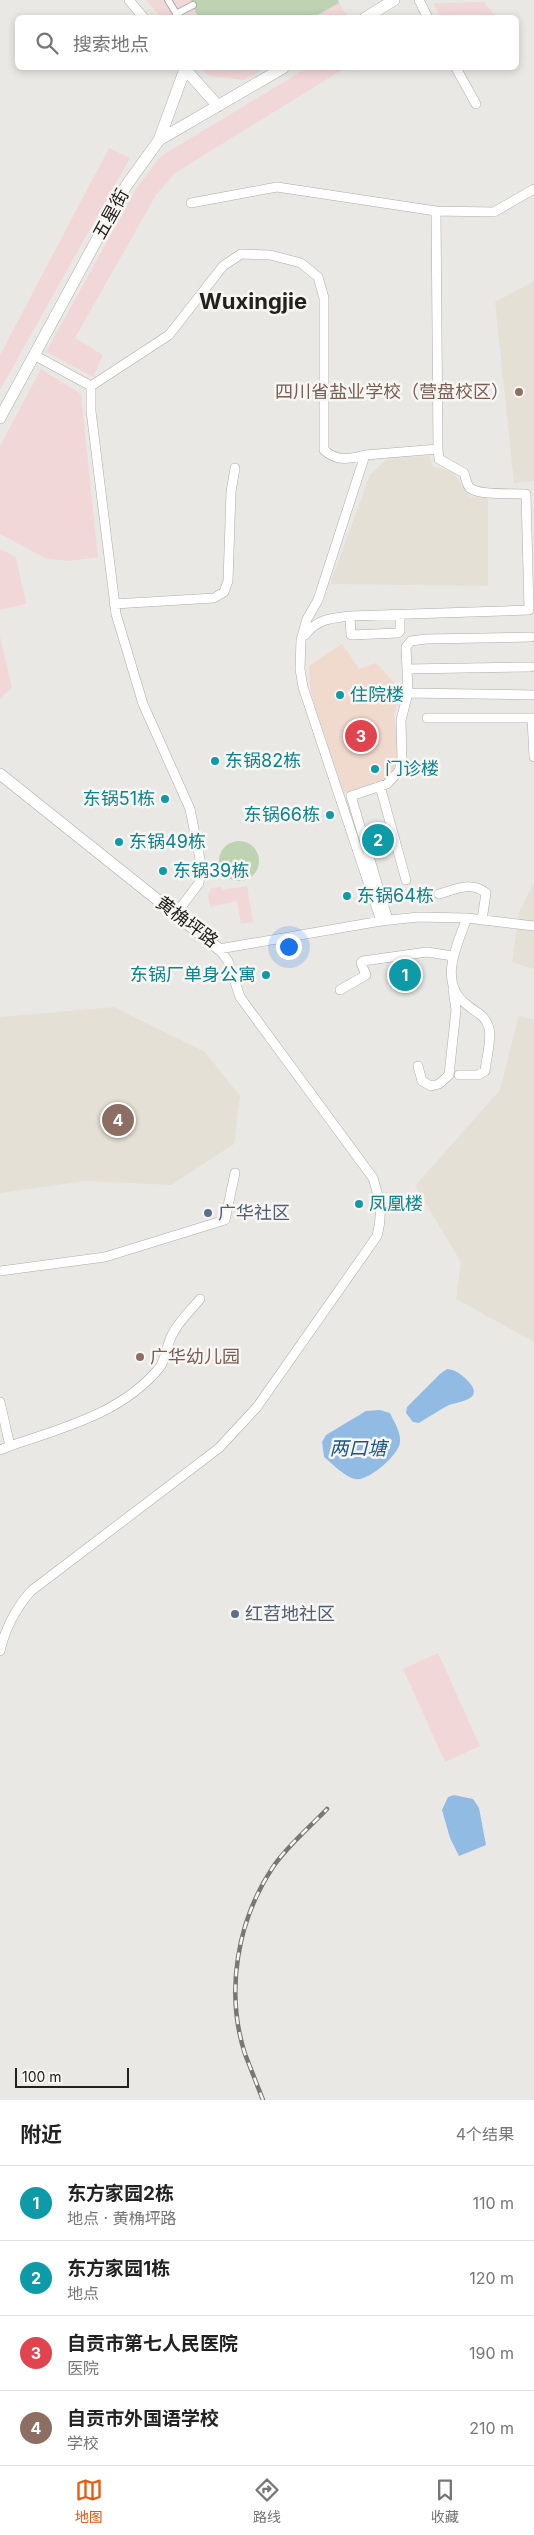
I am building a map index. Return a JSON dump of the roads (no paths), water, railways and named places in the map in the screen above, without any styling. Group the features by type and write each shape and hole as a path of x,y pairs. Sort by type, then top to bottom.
{"main road":[{"path":"370,15 394,0"},
{"path":"159,140 183,70"},
{"path":"186,70 218,106"},
{"name":"五星街","path":"0,418 126,186 159,140 281,70"},
{"name":"黄桷坪路","path":"0,774 219,949"}],"street":[{"path":"129,0 142,15"},
{"path":"168,0 177,15"},
{"path":"419,0 426,15"},
{"path":"179,15 193,5"},
{"path":"457,70 476,104"},
{"path":"191,203 277,187 436,211 494,212 534,189"},
{"path":"301,640 312,626 326,618 529,610 526,494 482,493 472,490 467,485 464,473 439,459 436,211"},
{"path":"91,386 169,335 223,266 242,254 270,255 301,263 318,277 324,298 324,450 332,457 347,459 365,455 438,449"},
{"path":"34,355 91,386"},
{"path":"91,386 91,411 114,604 143,704 184,794 195,827 202,875 195,892 176,914"},
{"path":"365,455 318,600 307,619 301,640 300,669 310,712 384,920"},
{"path":"114,604 214,598 224,592 228,581 231,492 236,468"},
{"path":"350,616 351,634 398,633 400,630 400,615"},
{"path":"384,920 352,796 394,779 402,760 401,720 408,693 406,647 411,641 530,638"},
{"path":"407,669 531,667"},
{"path":"408,693 534,695"},
{"path":"427,718 532,718 534,757"},
{"path":"380,786 406,880"},
{"path":"439,894 466,886 479,887 486,893 482,920"},
{"name":"黄桷坪路","path":"219,949 384,920 418,917 467,918 534,926"},
{"path":"418,1066 422,1081 431,1086 438,1084 449,1075 456,1010 451,970 453,956 467,918"},
{"path":"0,1651 11,1621 31,1591 219,1448 257,1407 377,1236 382,1219 381,1201 373,1178 240,997 228,961 219,949"},
{"path":"340,990 366,975 361,963 363,961 427,952 453,956"},
{"path":"453,988 465,1004 486,1018 490,1031 485,1071 478,1075 459,1075"},
{"path":"0,1271 105,1257 225,1220 235,1173"},
{"path":"0,1450 66,1427 110,1408 132,1393 160,1366 172,1334 200,1299"},
{"path":"0,1402 10,1446"}],"water":[{"path":"447,1369 453,1370 467,1380 474,1391 473,1395 470,1398 449,1405 419,1423 413,1422 406,1413 407,1407"},
{"name":"两口塘","path":"380,1410 390,1413 398,1431 400,1442 394,1454 375,1472 361,1479 355,1479 342,1473 324,1457 322,1442 326,1435 366,1411"},
{"path":"454,1795 473,1799 479,1808 486,1845 459,1856 450,1838 442,1810 448,1797"}],"railway":[{"path":"263,2100 245,2054 236,2006 238,1957 243,1934 251,1910 273,1867 292,1844 327,1809"}],"place":[{"name":"四川省盐业学校（营盘校区）","path":"519,392"},
{"name":"住院楼","path":"340,695"},
{"name":"自贡市第七人民医院","path":"361,736"},
{"name":"东锅82栋","path":"215,761"},
{"name":"门诊楼","path":"375,769"},
{"name":"东锅51栋","path":"165,799"},
{"name":"东锅66栋","path":"330,815"},
{"name":"东方家园1栋","path":"378,840"},
{"name":"东锅49栋","path":"119,842"},
{"name":"东锅39栋","path":"163,871"},
{"name":"东锅64栋","path":"347,896"},
{"name":"东锅厂单身公寓","path":"266,975"},
{"name":"东方家园2栋","path":"405,975"},
{"name":"自贡市外国语学校","path":"118,1120"},
{"name":"凤凰楼","path":"359,1204"},
{"name":"广华社区","path":"208,1213"},
{"name":"广华幼儿园","path":"140,1357"},
{"name":"红苕地社区","path":"235,1614"}],"district":[{"name":"Wuxingjie","path":"253,301"}]}
